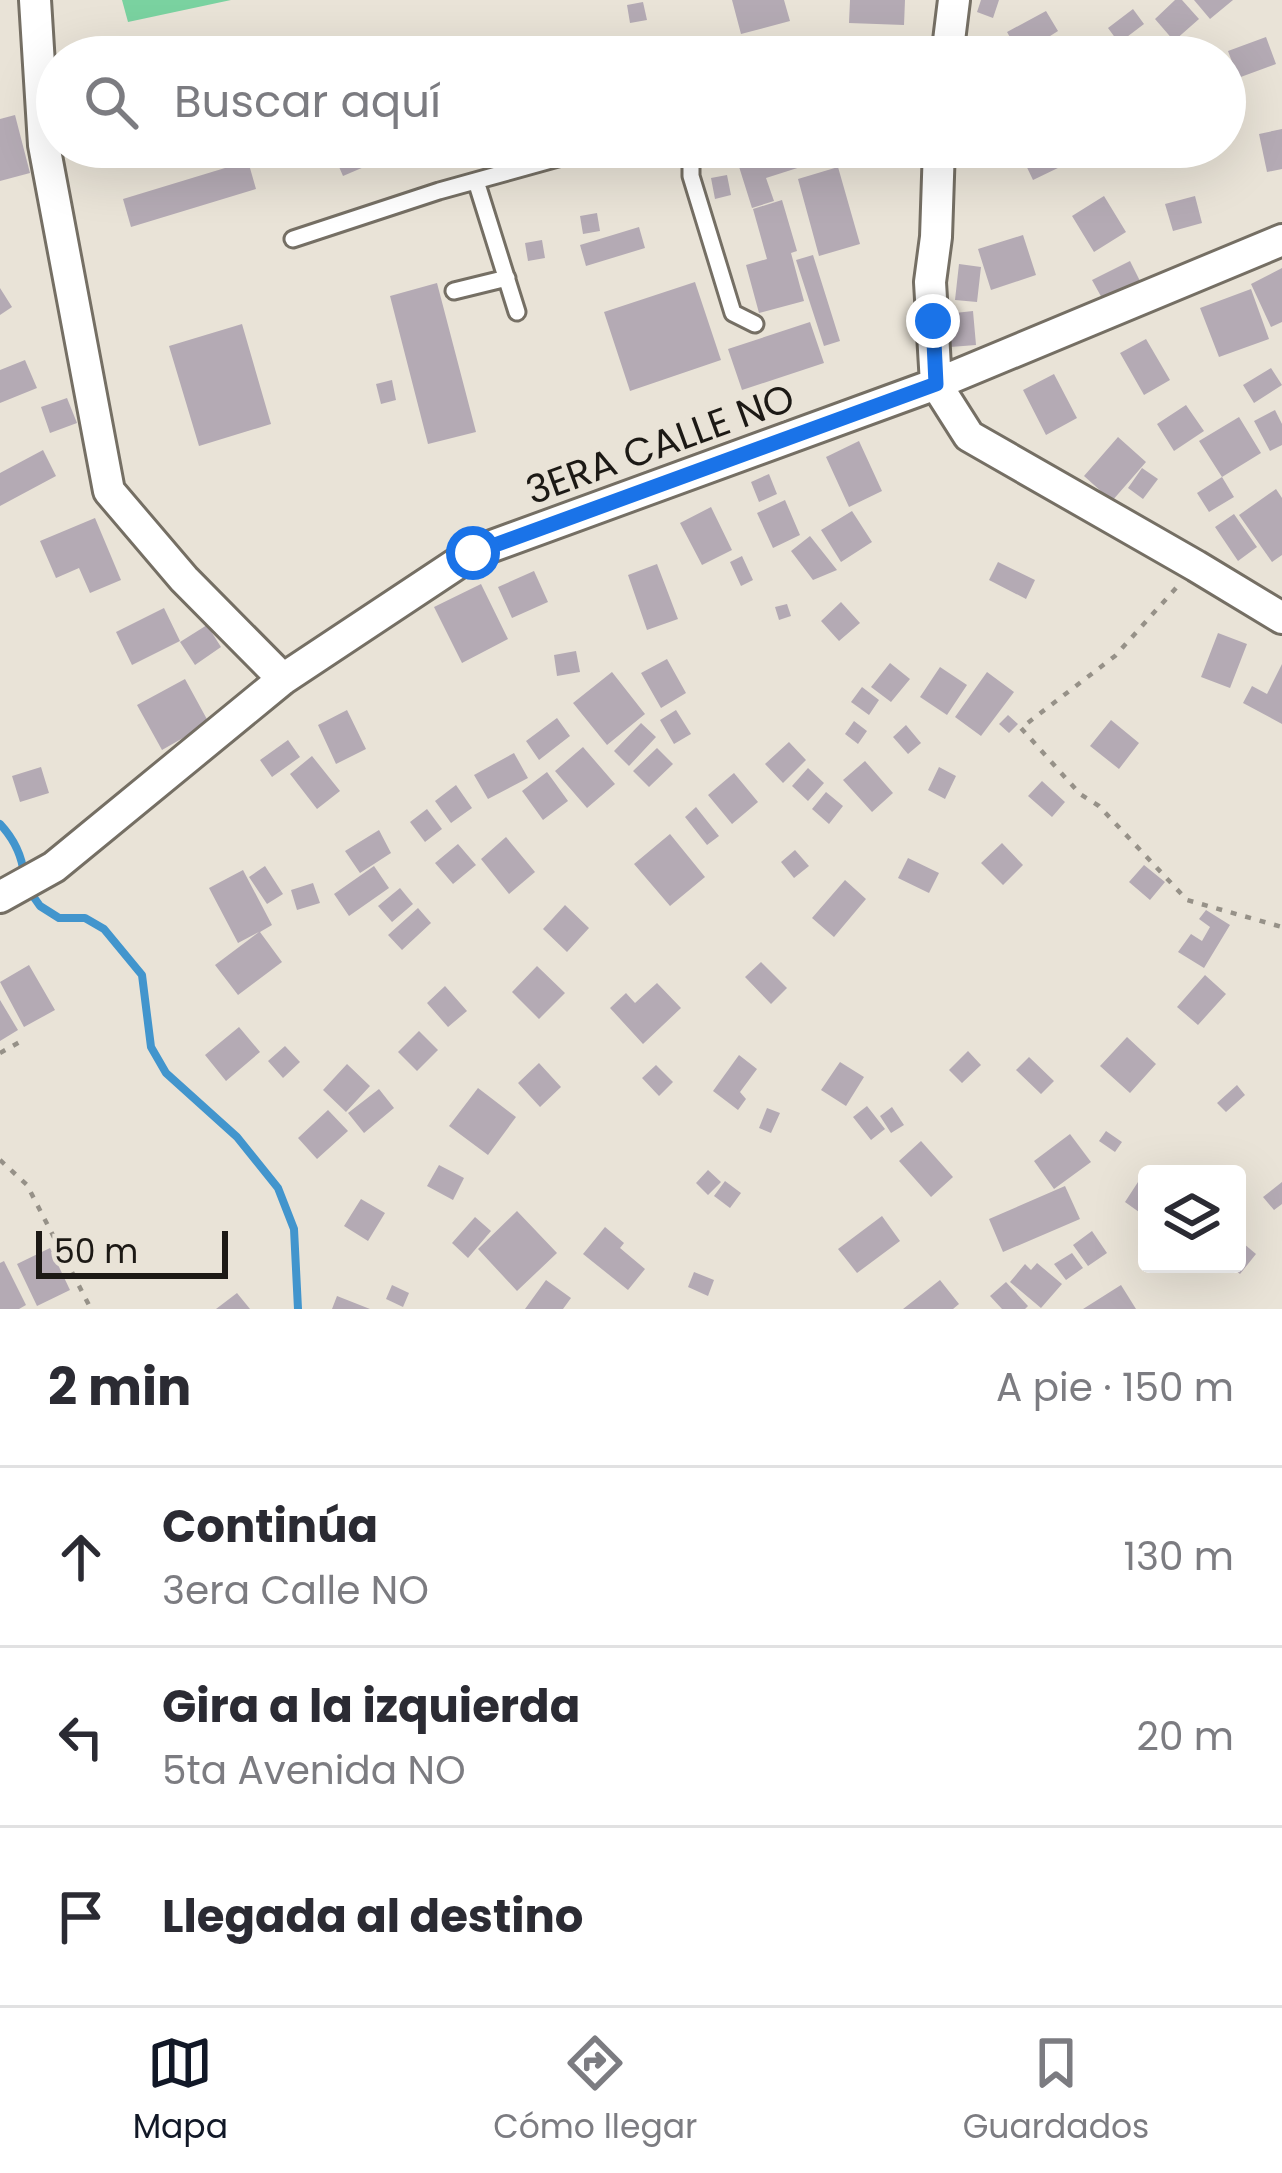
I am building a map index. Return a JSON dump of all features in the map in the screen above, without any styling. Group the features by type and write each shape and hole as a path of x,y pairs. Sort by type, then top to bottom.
{"street":[{"path":"35,0 37,36"},
{"path":"950,36 954,0"},
{"path":"48,168 109,491 184,579 283,680"},
{"path":"938,168 930,282 936,384 969,436 1282,618"},
{"name":"3ERA CALLE NO","path":"0,897 54,867 283,680 473,553 936,384 1282,240"}],"lane":[{"path":"293,239 523,168"},
{"path":"691,168 733,313 755,324"},
{"path":"476,181 518,312"},
{"path":"454,291 506,278"}],"path":[{"path":"1196,566 1115,656 1022,728 1080,794 1099,806 1187,900 1282,927"},
{"path":"0,1053 25,1039"},
{"path":"0,1160 27,1185 91,1309"}],"green space":[{"path":"122,0 231,0 128,22"}],"building":[{"path":"732,0 784,0 790,21 741,34"},
{"path":"850,0 905,0 904,25 849,23"},
{"path":"981,0 999,0 993,18 977,12"},
{"path":"1175,0 1182,0 1199,19 1180,36 1170,36 1155,19"},
{"path":"1194,0 1233,0 1210,19"},
{"path":"643,2 647,20 630,23 627,5"},
{"path":"1133,9 1144,24 1128,36 1114,36 1108,28"},
{"path":"1046,11 1058,31 1050,36 1009,36 1007,32"},
{"path":"1266,37 1276,64 1246,75 1246,44"},
{"path":"15,115 30,173 0,181 0,119"},
{"path":"1282,129 1282,169 1267,172 1259,134"},
{"path":"225,168 250,168 256,189 131,227 123,199"},
{"path":"739,168 797,168 766,178 774,201 752,208"},
{"path":"838,168 860,244 819,256 798,179"},
{"path":"1027,168 1058,168 1033,180"},
{"path":"727,175 731,195 715,199 711,178"},
{"path":"1104,196 1126,232 1094,252 1072,216"},
{"path":"1195,196 1202,223 1173,231 1165,204"},
{"path":"782,200 797,251 791,253 804,301 759,313 746,265 767,259 753,209"},
{"path":"597,213 600,231 583,234 580,216"},
{"path":"639,227 645,248 586,266 580,245"},
{"path":"1023,235 1036,275 991,290 978,249"},
{"path":"542,240 545,258 528,261 525,243"},
{"path":"813,255 840,341 824,346 796,260"},
{"path":"1130,261 1141,283 1103,300 1092,280"},
{"path":"959,264 981,267 977,302 955,300"},
{"path":"1282,268 1282,322 1271,327 1251,284"},
{"path":"695,282 721,360 630,391 604,312"},
{"path":"437,283 476,432 428,444 390,296"},
{"path":"0,288 12,307 0,315"},
{"path":"1251,289 1269,339 1219,357 1200,308"},
{"path":"973,311 976,345 950,347 946,314"},
{"path":"810,322 824,363 742,390 728,349"},
{"path":"242,324 271,424 199,446 169,346"},
{"path":"1146,339 1170,380 1144,395 1120,353"},
{"path":"25,360 37,388 0,403 0,370"},
{"path":"1271,368 1282,385 1254,403 1243,385"},
{"path":"1054,374 1077,418 1046,435 1023,390"},
{"path":"392,380 396,400 381,404 376,384"},
{"path":"67,398 77,423 50,433 41,407"},
{"path":"1186,405 1204,431 1174,451 1157,424"},
{"path":"1275,410 1282,424 1282,445 1270,451 1254,421"},
{"path":"1239,417 1261,453 1222,477 1199,441"},
{"path":"1118,437 1146,462 1112,501 1084,476"},
{"path":"859,441 882,491 849,507 826,457"},
{"path":"43,450 56,476 0,506 0,473"},
{"path":"1142,468 1158,479 1143,499 1128,488"},
{"path":"769,474 777,494 759,502 751,482"},
{"path":"1222,477 1234,497 1209,512 1197,493"},
{"path":"1276,489 1282,498 1282,555 1272,562 1239,515"},
{"path":"785,500 800,535 773,548 757,513"},
{"path":"711,507 732,550 702,565 680,523"},
{"path":"852,511 872,542 841,562 821,530"},
{"path":"1234,514 1257,547 1238,561 1215,527"},
{"path":"95,518 121,580 90,593 79,568 56,578 40,541"},
{"path":"810,536 837,570 813,580 791,551"},
{"path":"742,556 753,580 741,586 730,562"},
{"path":"998,562 1035,580 1026,599 989,580"},
{"path":"657,564 678,619 647,630 628,575"},
{"path":"534,571 548,602 512,618 498,587"},
{"path":"481,584 508,639 462,663 434,607"},
{"path":"841,602 860,623 839,641 821,621"},
{"path":"787,604 791,616 779,620 775,607"},
{"path":"164,608 180,641 132,665 116,632"},
{"path":"207,625 221,647 195,665 180,642"},
{"path":"1218,633 1247,644 1230,688 1201,677"},
{"path":"576,651 580,672 557,676 554,655"},
{"path":"667,659 686,693 661,708 641,673"},
{"path":"890,663 910,679 891,702 871,687"},
{"path":"1282,664 1282,724 1243,703 1252,686 1267,694"},
{"path":"940,667 967,685 947,715 920,697"},
{"path":"612,672 645,714 607,745 573,703"},
{"path":"987,672 1014,692 981,736 955,717"},
{"path":"185,679 209,723 162,750 137,705"},
{"path":"862,687 879,700 869,715 851,702"},
{"path":"347,710 366,749 336,764 318,725"},
{"path":"676,710 691,734 674,744 660,720"},
{"path":"1008,715 1018,724 1009,733 999,724"},
{"path":"557,718 570,736 539,760 526,741"},
{"path":"1111,720 1139,743 1119,769 1090,746"},
{"path":"854,721 867,731 858,744 845,734"},
{"path":"641,723 656,737 629,766 614,751"},
{"path":"906,725 921,743 908,754 893,737"},
{"path":"288,740 300,757 272,777 260,760"},
{"path":"789,742 806,760 783,783 765,764"},
{"path":"583,747 615,784 587,808 555,771"},
{"path":"657,748 673,764 649,787 633,771"},
{"path":"514,753 528,778 488,799 474,775"},
{"path":"312,756 340,791 317,809 290,774"},
{"path":"865,761 893,793 872,812 843,780"},
{"path":"41,767 49,793 20,802 12,776"},
{"path":"939,767 956,776 945,799 928,790"},
{"path":"808,768 824,783 808,801 792,786"},
{"path":"547,772 568,801 543,820 522,791"},
{"path":"734,773 758,802 732,824 708,795"},
{"path":"1042,781 1065,802 1052,817 1028,796"},
{"path":"456,785 472,808 451,823 435,801"},
{"path":"826,792 843,806 829,824 812,809"},
{"path":"696,807 719,836 707,845 685,817"},
{"path":"427,809 442,829 425,842 410,822"},
{"path":"379,830 391,853 360,873 345,851"},
{"path":"670,834 705,877 670,906 634,864"},
{"path":"506,837 535,872 509,894 481,859"},
{"path":"1002,843 1023,865 1003,885 981,863"},
{"path":"458,844 476,865 453,884 435,863"},
{"path":"795,850 809,866 794,878 781,862"},
{"path":"908,858 939,873 929,893 898,878"},
{"path":"1144,865 1165,882 1150,900 1129,882"},
{"path":"265,866 283,894 267,904 249,877"},
{"path":"374,866 389,888 349,916 334,894"},
{"path":"243,870 272,925 260,932 282,962 238,995 215,965 259,932 238,943 209,888"},
{"path":"845,880 866,899 834,937 812,918"},
{"path":"313,883 320,903 297,910 291,890"},
{"path":"400,888 413,904 392,922 378,906"},
{"path":"565,905 589,928 567,952 543,929"},
{"path":"418,908 431,923 402,950 388,935"},
{"path":"1206,910 1230,925 1204,968 1178,952 1191,934 1202,941 1210,927 1199,919"},
{"path":"761,962 787,988 771,1004 745,977"},
{"path":"29,965 55,1010 24,1027 0,982"},
{"path":"537,966 565,993 539,1019 512,992"},
{"path":"1205,975 1226,994 1198,1025 1177,1007"},
{"path":"657,983 681,1008 643,1044 610,1008 626,993 635,1003"},
{"path":"445,986 467,1011 448,1027 427,1003"},
{"path":"0,1000 18,1030 0,1041"},
{"path":"239,1027 260,1052 226,1081 205,1055"},
{"path":"419,1031 438,1050 417,1071 398,1052"},
{"path":"1127,1037 1156,1064 1130,1093 1100,1066"},
{"path":"285,1046 300,1062 283,1078 268,1061"},
{"path":"968,1051 981,1065 962,1083 949,1070"},
{"path":"739,1055 757,1069 740,1092 746,1099 738,1110 713,1091"},
{"path":"1029,1057 1054,1081 1041,1094 1016,1070"},
{"path":"840,1062 864,1077 846,1106 821,1090"},
{"path":"539,1063 561,1087 540,1107 518,1083"},
{"path":"347,1064 370,1086 346,1112 323,1090"},
{"path":"656,1065 673,1082 659,1096 642,1078"},
{"path":"1237,1085 1245,1095 1226,1112 1217,1103"},
{"path":"478,1088 516,1117 488,1155 449,1126"},
{"path":"379,1089 394,1108 364,1133 348,1113"},
{"path":"867,1106 885,1129 871,1140 853,1117"},
{"path":"892,1107 904,1125 891,1133 880,1116"},
{"path":"767,1108 780,1113 771,1133 759,1128"},
{"path":"328,1110 348,1131 317,1159 298,1138"},
{"path":"1106,1131 1122,1142 1115,1152 1099,1141"},
{"path":"1070,1134 1091,1162 1054,1189 1034,1161"},
{"path":"921,1141 953,1177 931,1197 899,1161"},
{"path":"439,1165 464,1178 453,1200 427,1186"},
{"path":"708,1170 721,1182 708,1195 696,1183"},
{"path":"725,1181 741,1193 730,1208 714,1196"},
{"path":"1138,1182 1138,1211 1125,1202"},
{"path":"1282,1182 1282,1204 1274,1210 1263,1197"},
{"path":"1065,1186 1080,1219 1003,1252 989,1219"},
{"path":"361,1199 385,1213 368,1241 344,1226"},
{"path":"517,1211 557,1253 517,1291 478,1249"},
{"path":"882,1216 900,1241 857,1273 838,1249"},
{"path":"475,1217 491,1231 468,1258 452,1243"},
{"path":"605,1227 624,1243 620,1248 645,1269 628,1290 583,1254"},
{"path":"1092,1231 1107,1253 1088,1266 1073,1245"},
{"path":"1246,1246 1256,1254 1246,1266"},
{"path":"50,1248 70,1290 37,1306 17,1264"},
{"path":"1072,1253 1083,1268 1066,1280 1054,1264"},
{"path":"4,1261 26,1305 19,1309 0,1309 0,1263"},
{"path":"1037,1263 1062,1284 1041,1308 1010,1282 1025,1264 1031,1270"},
{"path":"694,1272 714,1280 708,1296 688,1287"},
{"path":"546,1280 571,1298 563,1309 525,1309"},
{"path":"940,1280 959,1304 953,1309 903,1309"},
{"path":"1006,1282 1028,1306 1025,1309 1002,1309 990,1296"},
{"path":"392,1285 409,1293 403,1307 386,1299"},
{"path":"1121,1285 1136,1309 1083,1309"},
{"path":"237,1293 250,1309 216,1309"},
{"path":"337,1296 370,1309 332,1309"}],"waterway":[{"path":"0,824 16,848 24,875"},
{"path":"28,889 40,906 59,918 85,918 104,929 142,975 151,1047 166,1073 237,1137 278,1188 294,1229 298,1309"}],"route":[{"path":"473,553 936,384 933,321"}]}
